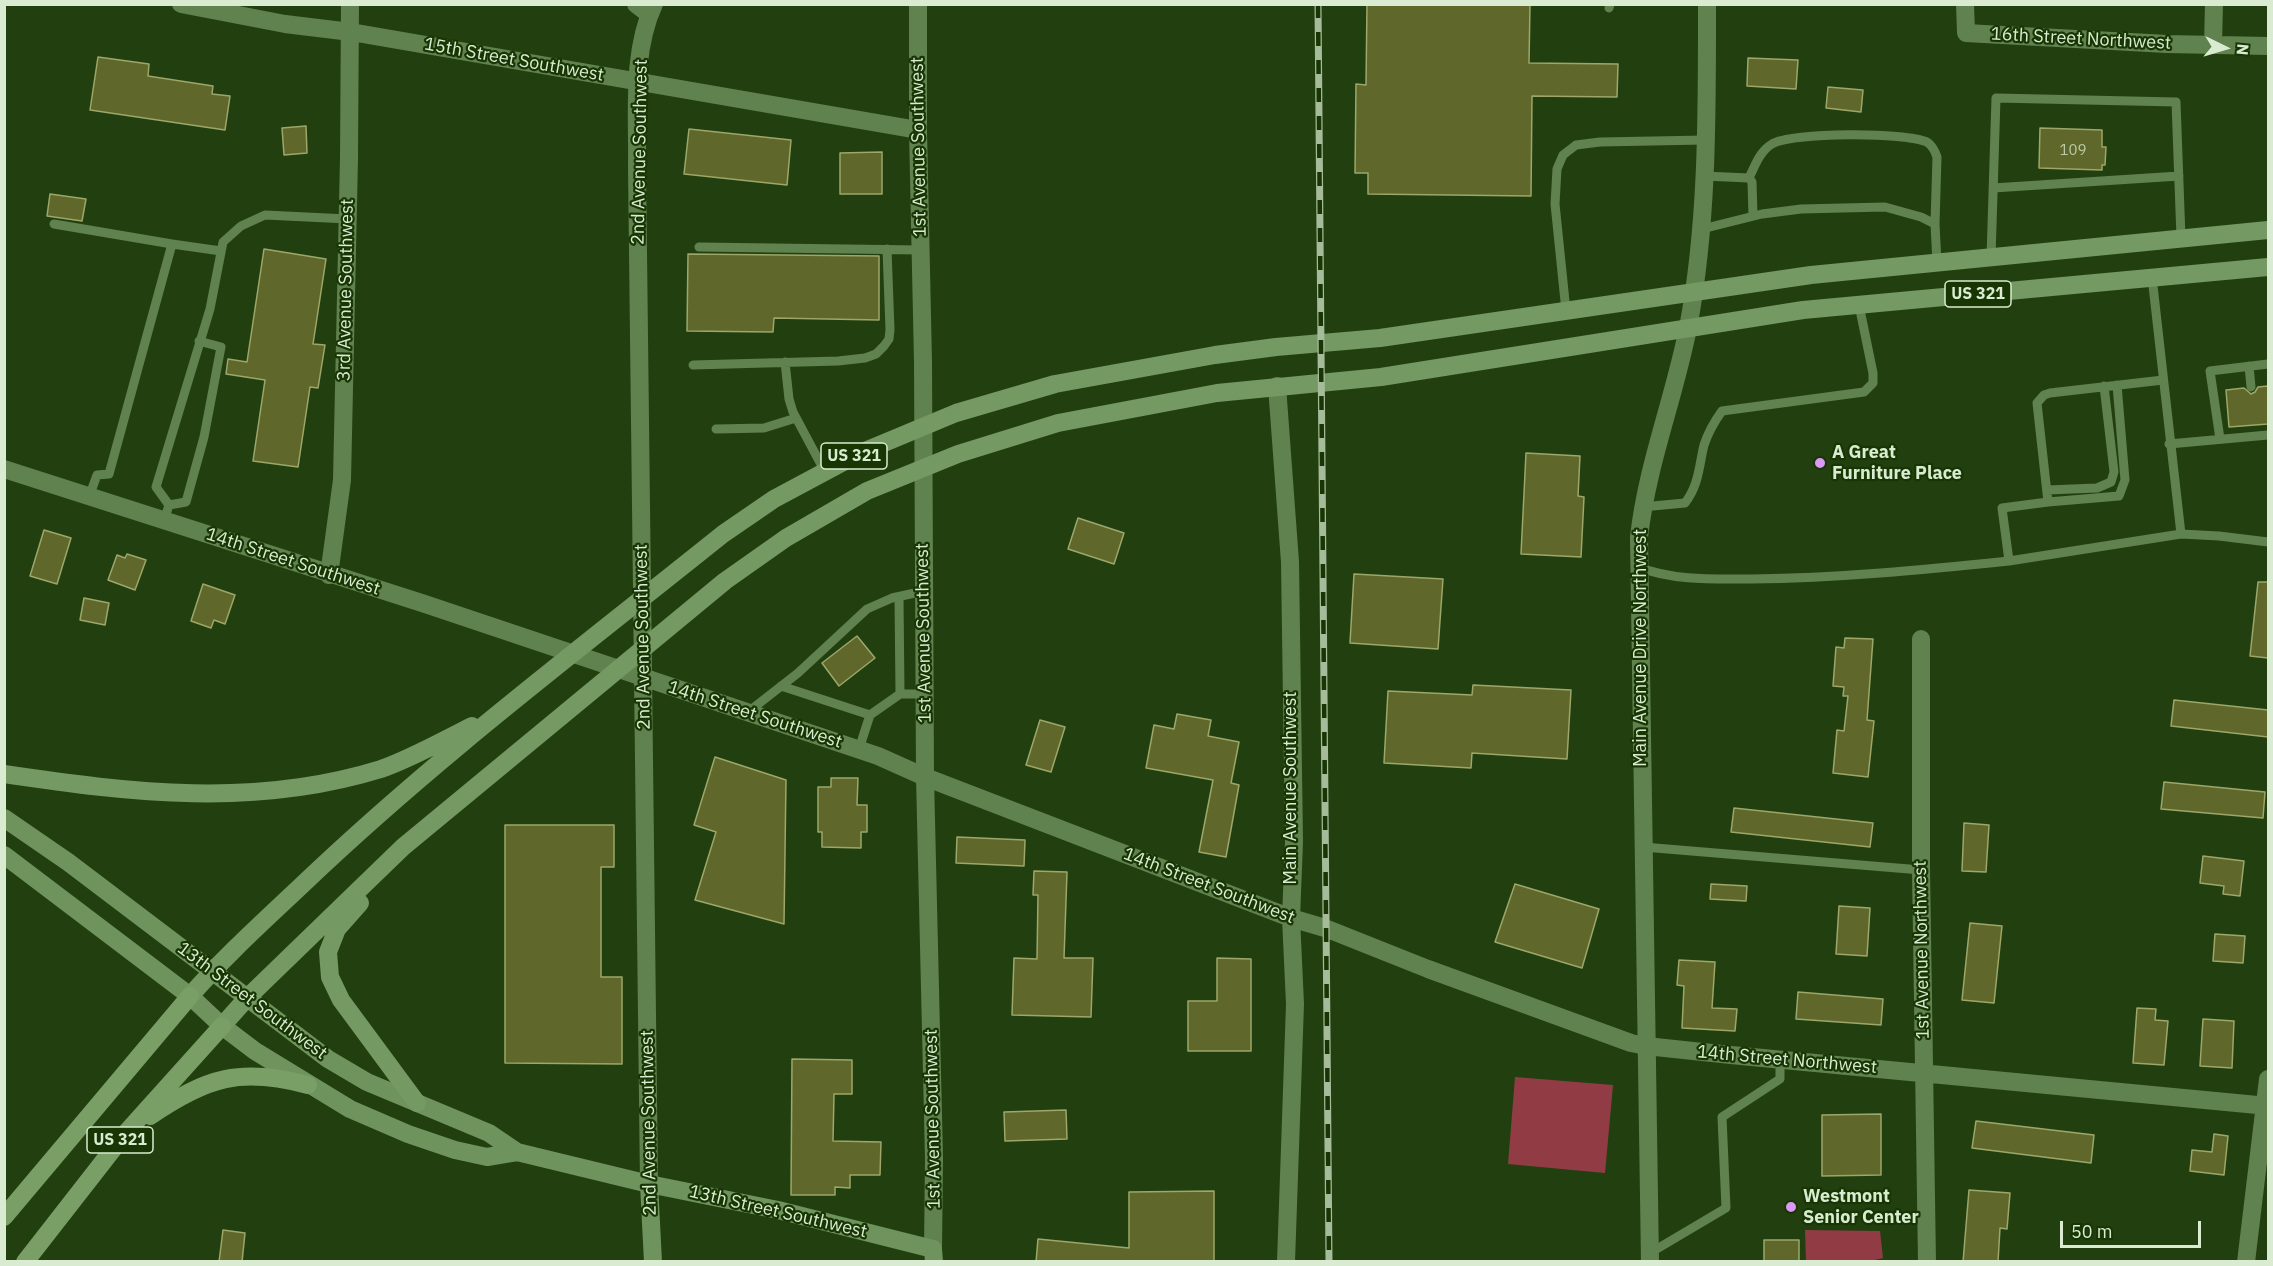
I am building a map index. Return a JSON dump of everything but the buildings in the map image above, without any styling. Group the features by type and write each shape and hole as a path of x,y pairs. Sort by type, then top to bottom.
{"highway":[{"name":"US 321","path":"4,1217 213,970 353,836 428,771 723,534 774,499 860,453 956,413 1054,384 1215,355 1380,338 1811,275 2268,230"},
{"name":"US 321","path":"25,1262 124,1135 247,998 403,847 725,581 786,538 867,491 958,454 1058,423 1217,393 1381,376 1803,310 2268,267"},
{"path":"4,774 153,793 207,795 261,793 322,783 382,768 498,714"},
{"path":"403,847 337,929 328,952 330,977 341,1000 417,1103"},
{"path":"124,1135 176,1099 200,1087 223,1080 250,1075 308,1085"}],"main road":[{"name":"13th Street Southwest","path":"4,818 68,862 328,1059 367,1082 489,1133 517,1152 649,1184 778,1210 933,1256"},
{"name":"13th Street Southwest","path":"4,855 190,996 222,1026 255,1051 308,1085 350,1109 408,1134 455,1150 487,1157 517,1152"},
{"name":"2nd Avenue Southwest","path":"649,1184 653,1262"}],"street":[{"name":"15th Street Southwest","path":"180,4 285,24 351,32 918,130"},
{"name":"3rd Avenue Southwest","path":"329,574 342,480 350,4"},
{"name":"1st Avenue Southwest","path":"918,4 923,362 922,527 925,777 931,970 933,1256"},
{"name":"Main Avenue Drive Northwest","path":"1650,1257 1638,567 1642,507 1688,327 1702,229 1707,4"},
{"name":"16th Street Northwest","path":"1965,4 1966,33 2092,41 2268,46"},
{"path":"2212,45 2214,4"},
{"name":"2nd Avenue Southwest","path":"646,8 638,81 649,1184"},
{"name":"Main Avenue Southwest","path":"1277,386 1290,562 1294,842 1291,918 1295,1004 1286,1262"},
{"name":"14th Street Southwest","path":"4,469 89,497 167,513 329,574 859,749 925,777 1291,918 1325,928"},
{"name":"1st Avenue Northwest","path":"1921,639 1921,870 1927,1262"},
{"name":"14th Street Northwest","path":"1325,928 1428,969 1631,1043 1646,1046 2267,1106"},
{"path":"2246,1262 2267,1106 2268,1079"}],"lane":[{"path":"1991,257 1996,98 2176,102 2181,238"},
{"path":"1749,178 1762,151 1784,139 1820,136 1890,136 1928,143 1934,149 1937,158 1935,224 1937,263"},
{"path":"1566,311 1555,204 1557,169 1563,155 1576,145 1600,142 1705,140"},
{"path":"1704,176 1749,178"},
{"path":"1993,188 2179,176"},
{"path":"1749,178 1752,182 1753,216"},
{"path":"1702,229 1753,216 1801,209 1885,207 1921,217 1935,224"},
{"path":"199,341 221,347 213,392 186,502 167,513 156,487 199,341 210,309 223,242 241,226 265,215 348,219"},
{"path":"54,224 221,250"},
{"path":"89,497 97,475 109,474 172,244"},
{"path":"699,247 921,250"},
{"path":"693,365 865,358 876,354 889,339 890,330 887,249"},
{"path":"2152,277 2169,444 2181,534"},
{"path":"1642,507 1685,503 1694,492 1705,443 1713,424 1722,411 1864,392 1873,383 1873,373 1859,305"},
{"path":"785,362 789,399 796,418 825,472"},
{"path":"2220,439 2210,371 2268,364"},
{"path":"2249,366 2252,387"},
{"path":"2048,502 2037,403 2044,395 2163,380"},
{"path":"2009,561 2002,508 2119,496 2125,480 2117,385"},
{"path":"2047,490 2097,488 2111,482 2114,472 2104,386"},
{"path":"716,429 764,428 796,418"},
{"path":"2254,425 2256,436"},
{"path":"2169,444 2268,435"},
{"path":"1638,567 1654,573 1705,579 1807,579 2009,561 2181,534 2268,542"},
{"path":"748,712 781,686 867,609 899,597 924,591"},
{"path":"899,597 900,694"},
{"path":"781,686 870,715"},
{"path":"859,749 870,715 900,694 925,694"},
{"path":"1643,847 1921,870"},
{"path":"1650,1257 1726,1208 1722,1117 1780,1079 1780,1060"}],"shaded area":[{"path":"1515,1077 1613,1085 1605,1173 1508,1164"},
{"path":"1805,1230 1880,1231 1883,1258 1870,1261 1806,1261"}],"railway":[{"path":"1318,4 1329,1262"}],"place":[{"name":"A Great Furniture Place","path":"1820,463"},
{"name":"Westmont Senior Center","path":"1791,1207"}]}
